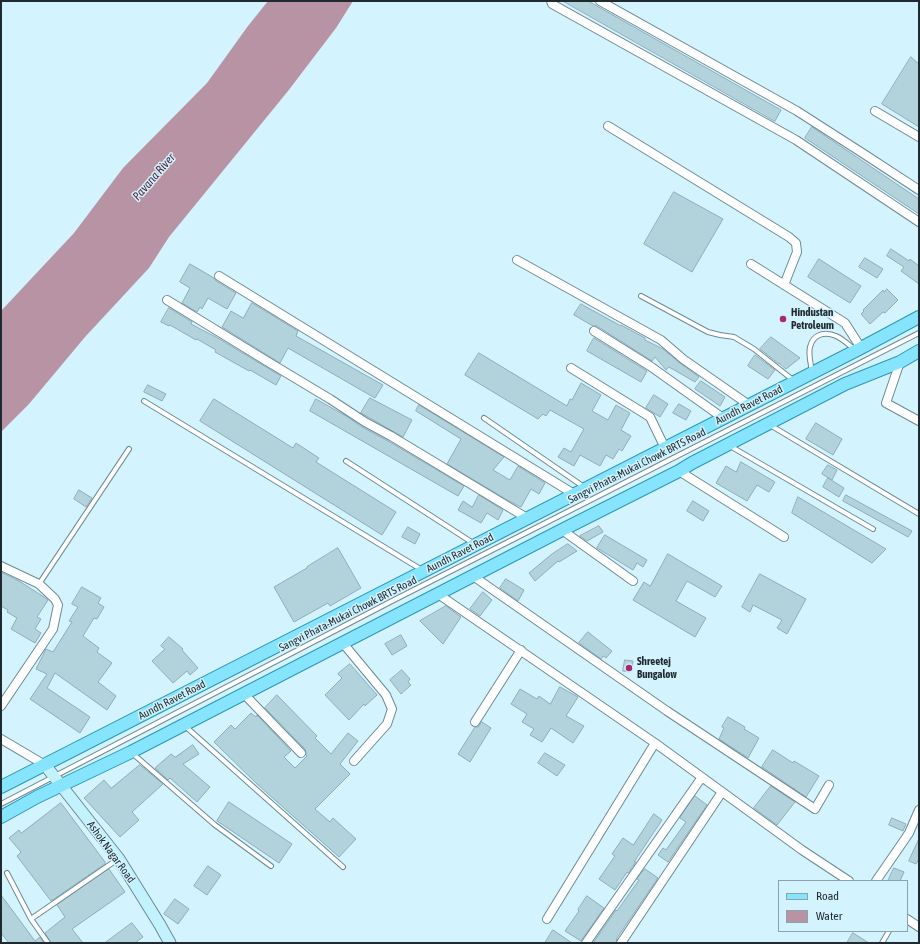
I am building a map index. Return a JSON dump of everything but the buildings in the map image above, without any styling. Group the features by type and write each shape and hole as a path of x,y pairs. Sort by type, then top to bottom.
{"main road":[{"name":"Aundh Ravet Road","path":"1,787 919,317"},
{"path":"1,817 37,797 57,781 131,752 342,642 679,471 845,384 900,362 919,351"}],"street":[{"path":"551,1 552,4 796,140 919,222"},
{"path":"600,1 797,111 919,190"},
{"path":"875,111 919,137"},
{"path":"608,126 789,237 796,243 797,252 784,285"},
{"path":"517,260 661,340 683,359 749,405"},
{"path":"751,264 845,323 858,349"},
{"path":"218,276 574,494"},
{"path":"167,300 330,399 365,422 391,436 527,518"},
{"path":"594,331 650,366 723,418"},
{"path":"900,362 886,403 919,421"},
{"path":"571,368 650,417 665,448"},
{"path":"679,471 784,537"},
{"path":"562,530 633,581"},
{"path":"1,566 39,584 55,599 58,605 53,629 1,706"},
{"path":"473,576 648,698 815,809 829,785"},
{"path":"438,594 655,743 802,850 847,880"},
{"path":"342,642 386,695 392,709 387,724 354,761"},
{"path":"475,722 521,650"},
{"path":"243,693 301,753"},
{"path":"1,740 45,765"},
{"path":"547,919 655,743"},
{"name":"Ashok Nagar Road","path":"45,765 119,859 170,943"},
{"path":"586,943 702,777"},
{"path":"621,943 722,792"},
{"path":"877,880 909,833 919,810"},
{"path":"908,920 919,927"}],"lane":[{"path":"641,296 708,332 734,337 754,349 795,381"},
{"name":"Sangvi Phata-Mukai Chowk BRTS Road","path":"1,804 57,781 392,601 919,333"},
{"path":"812,372 809,352 810,346 815,337 819,334 837,336 858,349"},
{"path":"144,401 424,571"},
{"path":"484,418 586,488"},
{"path":"768,424 919,514"},
{"path":"728,444 873,529"},
{"path":"39,584 129,449"},
{"path":"346,461 476,544"},
{"path":"183,724 343,867"},
{"path":"131,752 215,825 271,866"},
{"path":"31,918 119,859"},
{"path":"7,873 31,918 48,943"},
{"path":"882,943 888,932"}],"water":[{"name":"Pavana River","path":"268,1 353,1 336,28 288,91 169,237 149,268 85,337 29,404 1,432 1,311 74,233 123,168 207,83"}],"place":[{"name":"Hindustan Petroleum","path":"783,319"},
{"name":"Shreetej Bungalow","path":"629,668"}]}
